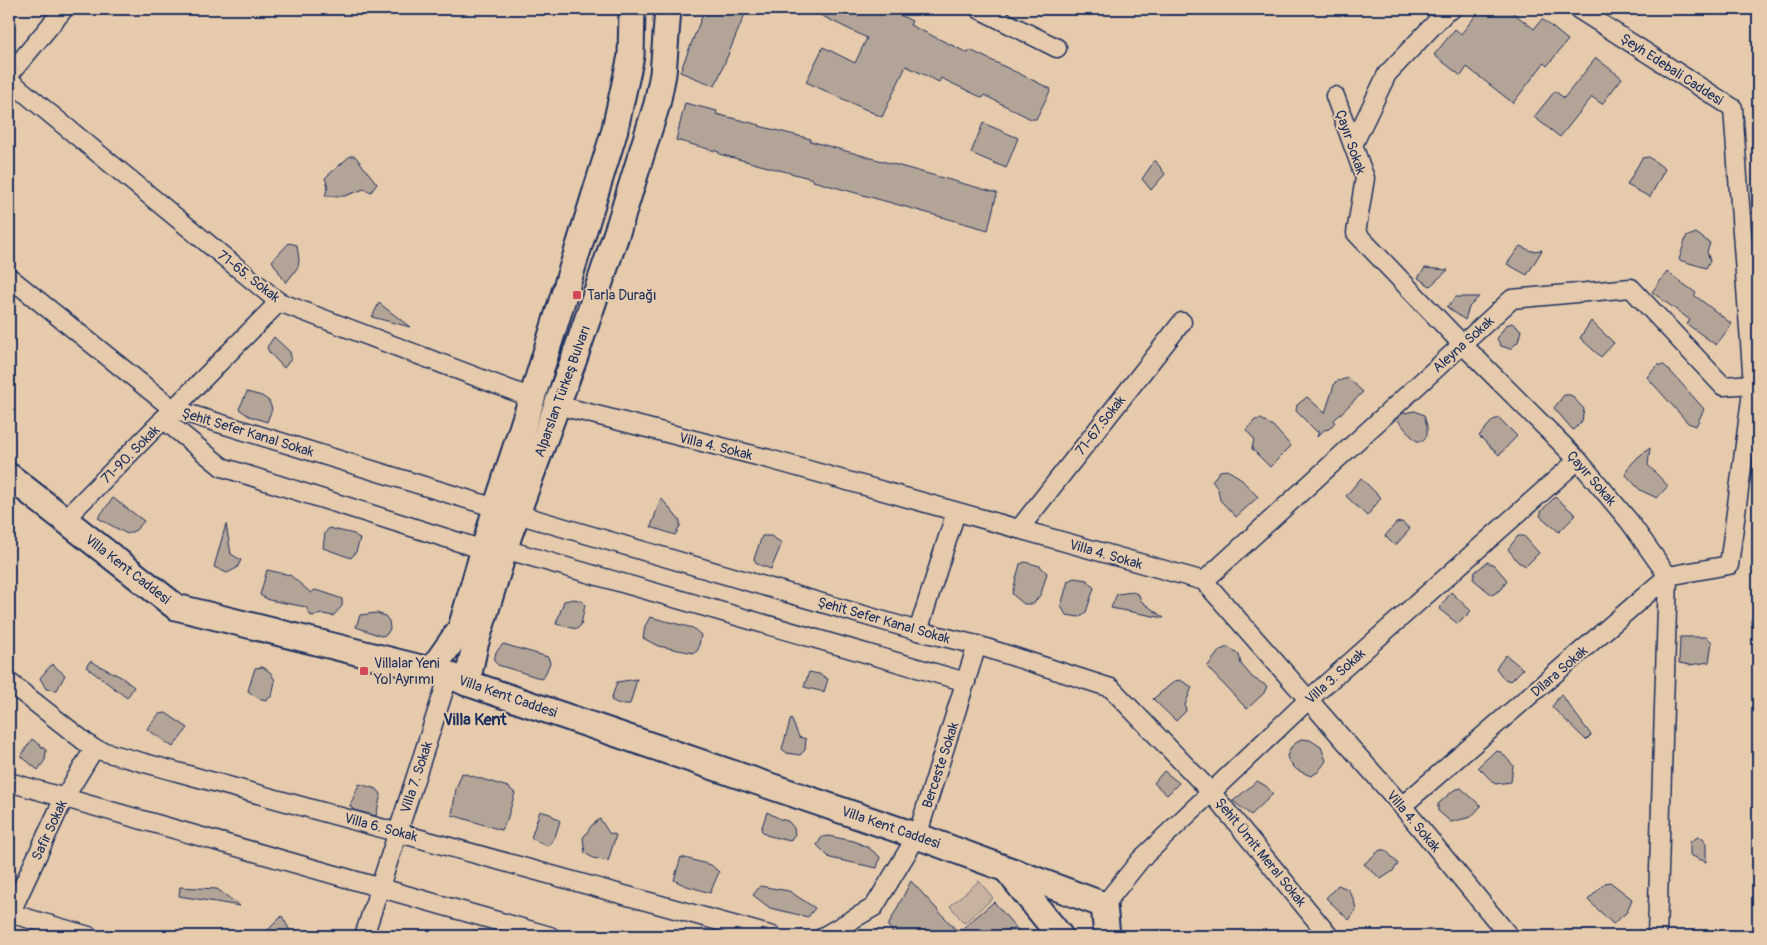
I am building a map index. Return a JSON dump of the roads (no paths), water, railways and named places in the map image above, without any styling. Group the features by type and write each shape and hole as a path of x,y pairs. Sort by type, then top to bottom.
{"street":[{"path":"9,75 64,9"},
{"name":"Alparslan Türkeş Bulvarı","path":"449,677 474,645 494,550 506,511 532,398 614,133 631,56 632,9"},
{"name":"Alparslan Türkeş Bulvarı","path":"506,511 557,405 620,226 663,74 668,9"},
{"path":"979,9 1057,48"},
{"path":"1354,145 1387,74 1446,12 1452,9"},
{"name":"Şeyh Edebali Caddesi","path":"1578,9 1733,108 1753,384 1729,566 1668,576"},
{"name":"71-65. Sokak","path":"9,80 278,302 532,398"},
{"name":"Çayır Sokak","path":"1335,96 1365,178 1356,233 1462,344 1578,460 1629,521 1668,576"},
{"name":"Şehit Sefer Kanal Sokak","path":"9,277 168,414 222,467 494,550 966,682"},
{"name":"Aleyna Sokak","path":"1204,581 1512,299 1631,288 1723,386 1753,384"},
{"name":"71-90. Sokak","path":"64,520 278,302"},
{"name":"71-67.Sokak","path":"1019,529 1182,322"},
{"name":"Villa 4. Sokak","path":"557,405 769,459 1204,581 1402,806 1506,935"},
{"name":"Şehit Sefer Kanal Sokak","path":"168,414 918,631 977,645 1111,688 1211,792"},
{"name":"Villa 3. Sokak","path":"1104,905 1141,859 1308,700 1578,460"},
{"name":"Villa Kent Caddesi","path":"9,476 176,607 449,677 917,836 1104,905"},
{"path":"918,631 956,512"},
{"name":"Alparslan Türkeş Bulvarı","path":"449,677 461,628 494,550"},
{"path":"1656,936 1668,576"},
{"name":"Dilara Sokak","path":"1402,806 1668,576"},
{"name":"Berceste Sokak","path":"824,936 874,907 917,836 977,645"},
{"name":"Villa 7. Sokak","path":"364,936 449,677"},
{"name":"Villa 6. Sokak","path":"9,682 94,749 773,936"},
{"name":"Safir Sokak","path":"9,914 64,798 94,749"},
{"path":"9,782 550,936"},
{"name":"Şehit Ümit Meral Sokak","path":"1211,792 1329,936"},
{"name":"Villa Kent Caddesi","path":"1005,868 1055,929"},
{"name":"Villa Kent Caddesi","path":"1055,929 1068,892"},
{"path":"1104,905 1107,936"},
{"path":"9,914 89,936"}],"place":[{"name":"Tarla Durağı","path":"577,295"},
{"name":"Villalar Yeni Yol Ayrımı","path":"364,671"}],"district":[{"name":"Villa Kent","path":"475,719"}]}
